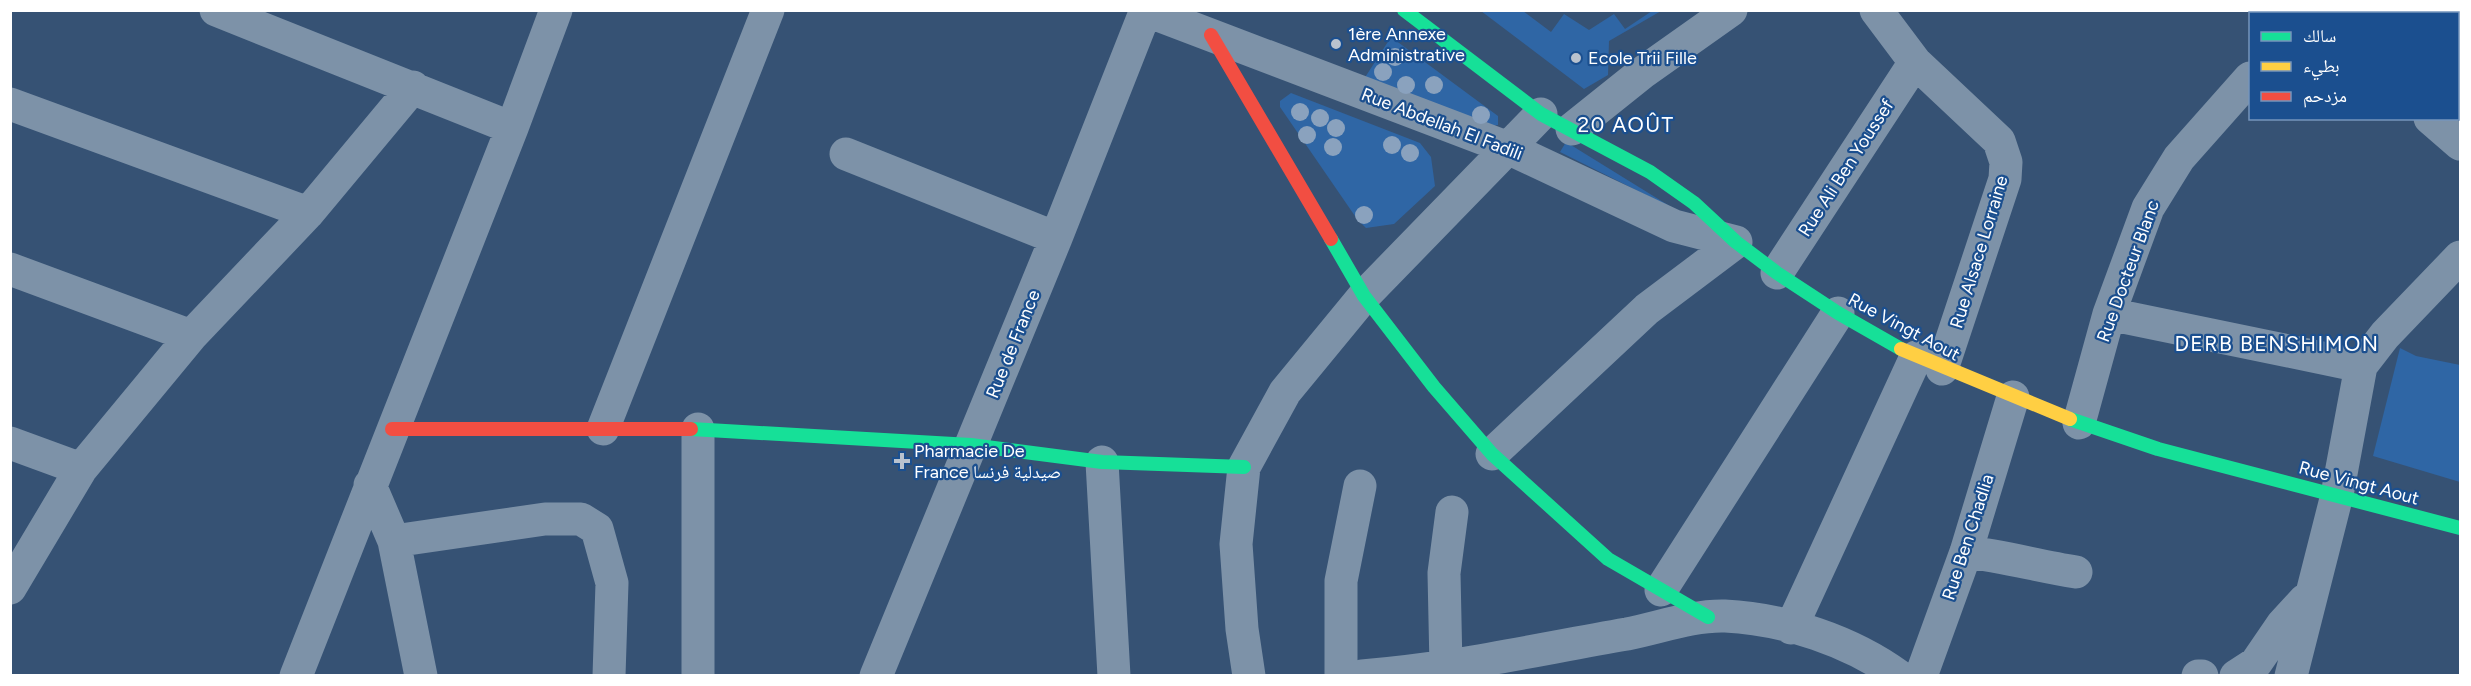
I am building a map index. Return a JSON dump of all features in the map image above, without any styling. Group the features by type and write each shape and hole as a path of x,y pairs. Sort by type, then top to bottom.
{"street":[{"path":"216,10 512,128"},
{"path":"296,675 512,128 556,10"},
{"path":"603,429 768,10"},
{"name":"Rue Vingt Aout","path":"1404,10 1541,114 1650,172 1694,203 1737,242 1777,273 1838,313 1929,363 2079,423 2158,449 2460,528"},
{"path":"1572,129 1642,73 1731,10"},
{"name":"Rue Alsace Lorraine","path":"1791,628 1929,363 2005,179 2006,162 1999,141 1915,62 1876,10"},
{"name":"Rue Abdellah El Fadili","path":"1146,11 1508,148 1674,226 1737,242"},
{"name":"Rue de France","path":"876,675 1056,238 1146,11"},
{"path":"1211,35 1364,296 1434,387 1492,454 1608,559 1708,617"},
{"name":"Rue Ali Ben Youssef","path":"1777,273 1915,62"},
{"name":"Rue Docteur Blanc","path":"2079,423 2109,315 2148,208 2163,179 2179,158 2249,79"},
{"path":"10,588 81,469 191,336 308,213 413,87"},
{"path":"10,104 308,213"},
{"path":"1249,675 1242,629 1236,544 1244,467 1285,392 1364,296 1541,114"},
{"path":"2432,120 2460,144"},
{"path":"846,154 1056,238"},
{"path":"1492,454 1647,309 1737,242"},
{"path":"2291,675 2337,495 2361,366 2385,335 2460,257"},
{"path":"10,269 191,336"},
{"path":"1661,590 1838,313"},
{"path":"2109,315 2361,366"},
{"name":"Rue Ben Chadlia","path":"1921,675 1966,552 2013,397"},
{"path":"392,429 698,429 971,446 1102,462 1244,467"},
{"path":"698,429 698,675"},
{"path":"10,443 81,469"},
{"path":"1102,462 1114,675"},
{"path":"370,485 394,541 422,675"},
{"path":"1341,675 1341,580 1360,486"},
{"path":"1446,668 1444,573 1452,512"},
{"path":"394,541 545,519 581,519 597,529 612,583 609,675"},
{"path":"1966,552 1999,556 2035,566 2076,572"},
{"path":"2236,675 2256,663 2282,625 2310,596"},
{"path":"1362,675 1446,668 1708,617 1743,618 1825,637 1857,651 1899,675"}],"shaded area":[{"name":"Ecole Trii Fille","path":"1481,11 1523,11 1551,32 1564,14 1589,30 1614,14 1625,29 1652,11 1661,11 1609,41 1608,75 1584,89"},
{"path":"1391,37 1498,116 1498,125 1492,126 1364,79"},
{"path":"1291,93 1420,143 1431,157 1435,186 1394,224 1366,228 1357,219 1280,107 1280,101"},
{"path":"1566,142 1676,210 1560,152"},
{"path":"2400,348 2416,356 2460,365 2460,482 2373,456"}],"traffic: fast":[{"path":"1404,10 1541,114 1650,172 1694,203 1736,242 1777,273 1838,313 1901,349"},
{"path":"1331,239 1364,296 1434,387 1492,454 1608,559 1708,617"},
{"path":"2070,419 2158,449 2460,528"},
{"path":"691,429 971,445 1102,462 1244,467"}],"traffic: slow":[{"path":"1901,349 2070,419"}],"traffic: jam":[{"path":"1211,35 1331,239"},
{"path":"392,429 691,429"}],"place":[{"name":"1ère Annexe Administrative","path":"1336,44"},
{"name":"Ecole Trii Fille","path":"1576,58"},
{"name":"Pharmacie De France صيدلية فرنسا","path":"902,461"}],"district":[{"name":"20 AOÛT","path":"1626,125"},
{"name":"DERB BENSHIMON","path":"2277,344"}]}
